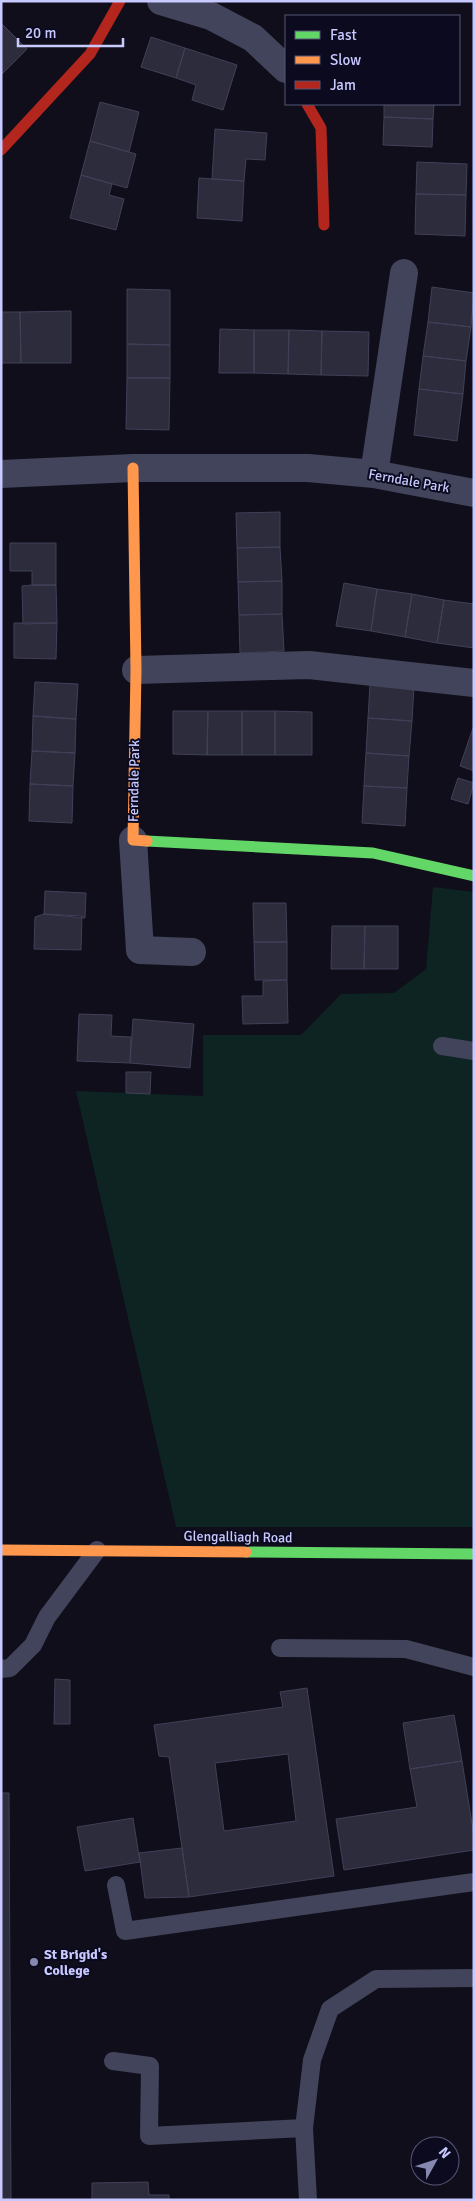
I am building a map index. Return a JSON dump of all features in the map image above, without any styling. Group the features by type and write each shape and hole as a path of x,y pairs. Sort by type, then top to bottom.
{"street":[{"path":"1,150 90,54 120,1"},
{"path":"161,1 211,16 253,38 285,67"},
{"path":"308,105 320,128 324,226"},
{"path":"374,474 404,273"},
{"name":"Ferndale Park","path":"133,468 136,670 133,840 373,853 474,876"},
{"name":"Ferndale Park","path":"1,474 133,468 308,468 374,474 474,493"},
{"path":"136,670 309,665 474,683"},
{"path":"133,840 140,950 192,952"},
{"name":"Glengalliagh Road","path":"1,1550 474,1554"}],"lane":[{"path":"442,1046 474,1051"},
{"path":"1,1669 10,1668 33,1645 47,1617 97,1550"},
{"path":"280,1648 406,1649 474,1667"},
{"path":"116,1885 125,1931 474,1882"},
{"path":"308,2200 304,2128 312,2060 330,2009 376,1979 474,1978"},
{"path":"113,2061 150,2066 150,2136 304,2128"}],"green space":[{"path":"433,887 474,892 474,1527 176,1527 76,1091 203,1096 203,1035 301,1035 341,994 394,993 426,969"}],"building":[{"path":"1,23 27,49 1,75"},
{"path":"151,37 185,48 176,78 141,67"},
{"path":"185,48 237,65 223,110 192,100 196,85 176,78"},
{"path":"100,102 139,112 129,152 90,141"},
{"path":"384,105 434,105 433,119 384,117"},
{"path":"384,117 433,119 432,147 383,145"},
{"path":"215,129 267,133 265,160 246,159 244,181 212,179"},
{"path":"90,141 136,154 127,188 81,175"},
{"path":"417,162 467,164 466,195 416,194"},
{"path":"81,175 112,184 109,195 124,199 116,230 70,218"},
{"path":"199,178 244,181 242,221 197,218"},
{"path":"416,194 466,195 465,236 415,234"},
{"path":"432,287 474,293 471,327 428,322"},
{"path":"127,289 170,290 170,345 127,344"},
{"path":"71,311 71,363 21,363 20,312"},
{"path":"1,312 20,312 21,363 1,363"},
{"path":"428,322 471,327 466,361 423,356"},
{"path":"220,329 254,330 254,373 219,373"},
{"path":"254,330 289,330 288,374 254,373"},
{"path":"289,330 322,331 321,375 288,374"},
{"path":"322,331 369,332 368,376 321,375"},
{"path":"127,344 170,345 170,378 127,378"},
{"path":"423,356 466,361 463,394 419,389"},
{"path":"127,378 170,378 169,430 126,429"},
{"path":"419,389 463,394 457,441 414,435"},
{"path":"280,512 280,547 237,548 236,513"},
{"path":"10,543 56,543 56,585 32,585 32,571 10,571"},
{"path":"280,547 282,581 238,582 237,548"},
{"path":"282,581 282,614 239,615 238,582"},
{"path":"344,583 377,589 371,631 336,626"},
{"path":"56,585 57,623 23,624 22,586"},
{"path":"377,589 412,594 405,637 371,631"},
{"path":"412,594 444,600 437,643 405,637"},
{"path":"444,600 474,604 474,648 437,643"},
{"path":"282,614 284,651 240,653 239,615"},
{"path":"14,623 57,623 56,659 14,658"},
{"path":"35,682 78,684 76,719 33,716"},
{"path":"370,684 414,686 412,721 368,718"},
{"path":"173,711 208,711 207,755 173,754"},
{"path":"208,711 242,711 242,755 207,755"},
{"path":"242,711 275,711 275,755 242,755"},
{"path":"275,711 312,712 312,755 275,755"},
{"path":"33,716 76,719 75,753 32,751"},
{"path":"368,718 412,721 409,756 366,753"},
{"path":"474,725 474,771 460,766"},
{"path":"32,751 75,753 73,786 30,784"},
{"path":"366,753 409,756 407,788 364,786"},
{"path":"458,778 474,783 468,804 451,799"},
{"path":"30,784 73,786 72,823 29,821"},
{"path":"364,786 407,788 405,826 362,823"},
{"path":"45,891 86,893 85,918 44,914"},
{"path":"253,903 286,903 287,942 254,942"},
{"path":"44,914 82,916 81,950 34,949 35,917"},
{"path":"332,926 365,926 364,969 331,969"},
{"path":"365,926 398,926 398,969 364,969"},
{"path":"254,942 287,942 287,980 255,980"},
{"path":"287,980 288,1023 243,1024 242,996 263,996 263,981"},
{"path":"79,1014 112,1015 111,1036 131,1037 130,1063 77,1061"},
{"path":"133,1019 194,1024 190,1068 130,1063"},
{"path":"126,1072 151,1072 150,1094 126,1093"},
{"path":"55,1679 70,1680 70,1724 54,1724"},
{"path":"307,1688 334,1876 189,1897 169,1757 159,1756 154,1725 283,1707 280,1692","holes":["288,1754 296,1821 224,1831 215,1763"]},
{"path":"454,1715 462,1761 410,1769 403,1723"},
{"path":"462,1761 474,1836 474,1850 344,1870 336,1819 417,1807 410,1769"},
{"path":"1,1793 9,1793 11,2200 1,2200"},
{"path":"133,1818 140,1862 85,1871 77,1827"},
{"path":"182,1848 189,1897 145,1898 139,1853"},
{"path":"148,2182 149,2195 169,2195 169,2200 92,2200 92,2183"}],"traffic: fast":[{"path":"147,841 373,853 474,876"},
{"path":"246,1552 474,1554"}],"traffic: slow":[{"path":"133,468 136,670 133,840 147,841"},
{"path":"1,1550 246,1552"}],"traffic: jam":[{"path":"1,150 90,54 120,1"},
{"path":"308,105 321,128 324,225"}],"place":[{"name":"St Brigid's College","path":"34,1962"}]}
